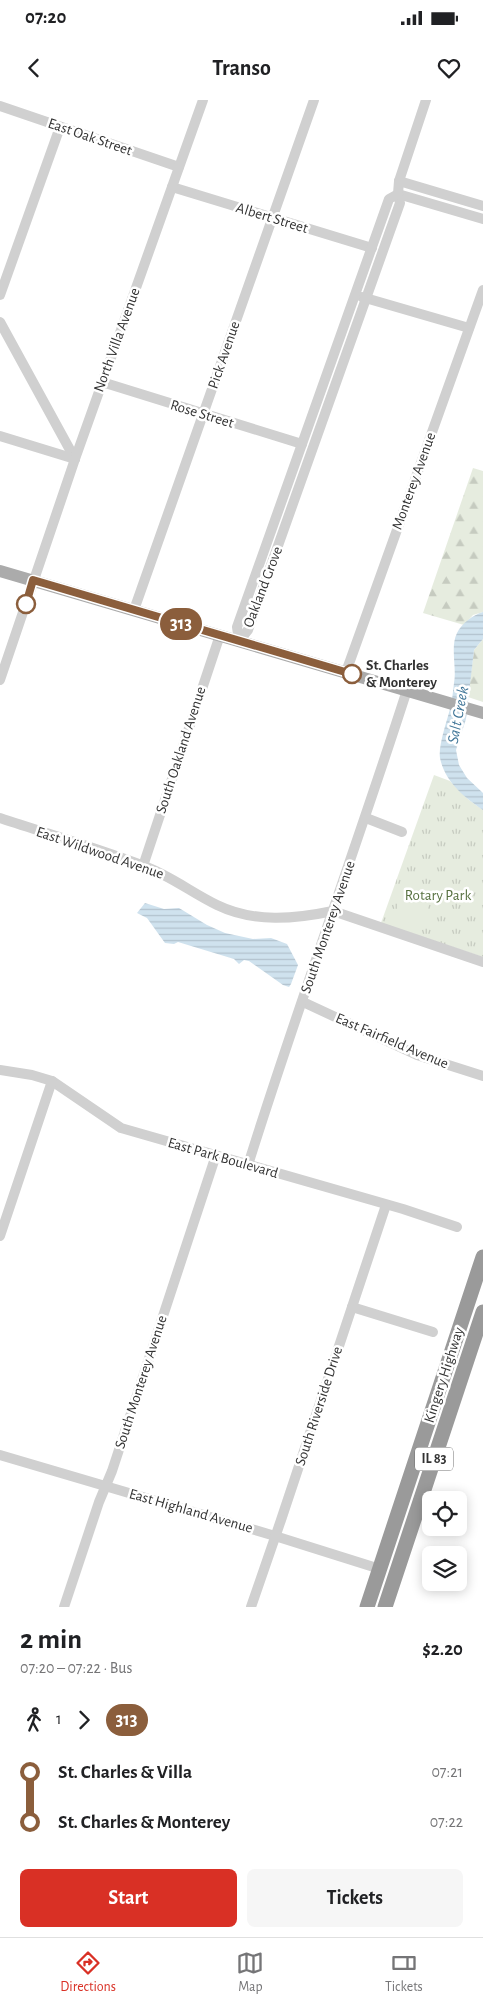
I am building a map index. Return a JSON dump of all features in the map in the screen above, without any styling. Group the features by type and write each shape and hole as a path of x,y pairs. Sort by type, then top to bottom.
{"highway":[{"name":"Kingery Highway","path":"367,1607 483,1257"},
{"name":"Kingery Highway","path":"385,1607 483,1312"}],"main road":[{"path":"0,570 482,712"}],"street":[{"name":"North Villa Avenue","path":"0,680 75,459 203,100"},
{"name":"Pick Avenue","path":"134,610 314,100"},
{"name":"Oakland Grove","path":"239,641 248,630 400,203 398,194 399,181 426,100"},
{"name":"East Oak Street","path":"0,106 179,168"},
{"path":"0,295 60,127"},
{"path":"399,181 483,206"},
{"name":"Albert Street","path":"172,187 372,248"},
{"name":"Oakland Grove","path":"239,641 237,627 389,199 398,194"},
{"path":"398,194 483,219"},
{"name":"Monterey Avenue","path":"346,672 483,290"},
{"path":"356,295 469,328"},
{"path":"0,322 75,459"},
{"name":"Rose Street","path":"102,382 302,444"},
{"path":"0,436 75,459"},
{"name":"South Oakland Avenue","path":"143,866 220,635"},
{"name":"South Monterey Avenue","path":"248,1165 366,818 407,690"},
{"name":"East Wildwood Avenue","path":"0,818 143,866 175,880 216,905 238,913 254,917 278,918 314,915 333,911 483,962"},
{"path":"366,818 402,832"},
{"name":"East Fairfield Avenue","path":"302,1002 417,1054 483,1076"},
{"name":"East Park Boulevard","path":"0,1070 32,1075 52,1081 121,1128 386,1205 457,1228"},
{"path":"0,1236 52,1081"},
{"name":"South Monterey Avenue","path":"64,1607 216,1155"},
{"name":"South Riverside Drive","path":"250,1607 386,1205"},
{"path":"352,1306 433,1332"},
{"name":"East Highland Avenue","path":"0,1455 380,1569"}],"green space":[{"path":"473,468 483,471 483,612 473,615 464,625 423,613"},
{"path":"483,639 483,702 468,697 474,650"},
{"name":"Rotary Park","path":"434,775 450,781 469,800 483,810 483,957 381,923"},
{"path":"404,890 419,891 427,900 429,913 420,927 396,918 395,914"}],"water":[{"name":"Salt Creek","path":"483,612 483,639 474,650 466,719 456,750 459,765 467,778 483,793 483,810 462,794 451,782 443,767 440,753 441,740 453,693 455,639 459,629 465,623 475,615"},
{"path":"145,903 164,909 179,908 207,925 225,933 253,939 271,938 287,944 298,965 291,984 289,987 283,985 249,961 244,960 239,964 234,959 178,942 174,944 165,943 147,918 137,913"}],"bus line":[{"name":"313","path":"26,604 33,580 352,674"}],"place":[{"name":"St. Charles & Monterey","path":"352,674"}]}
